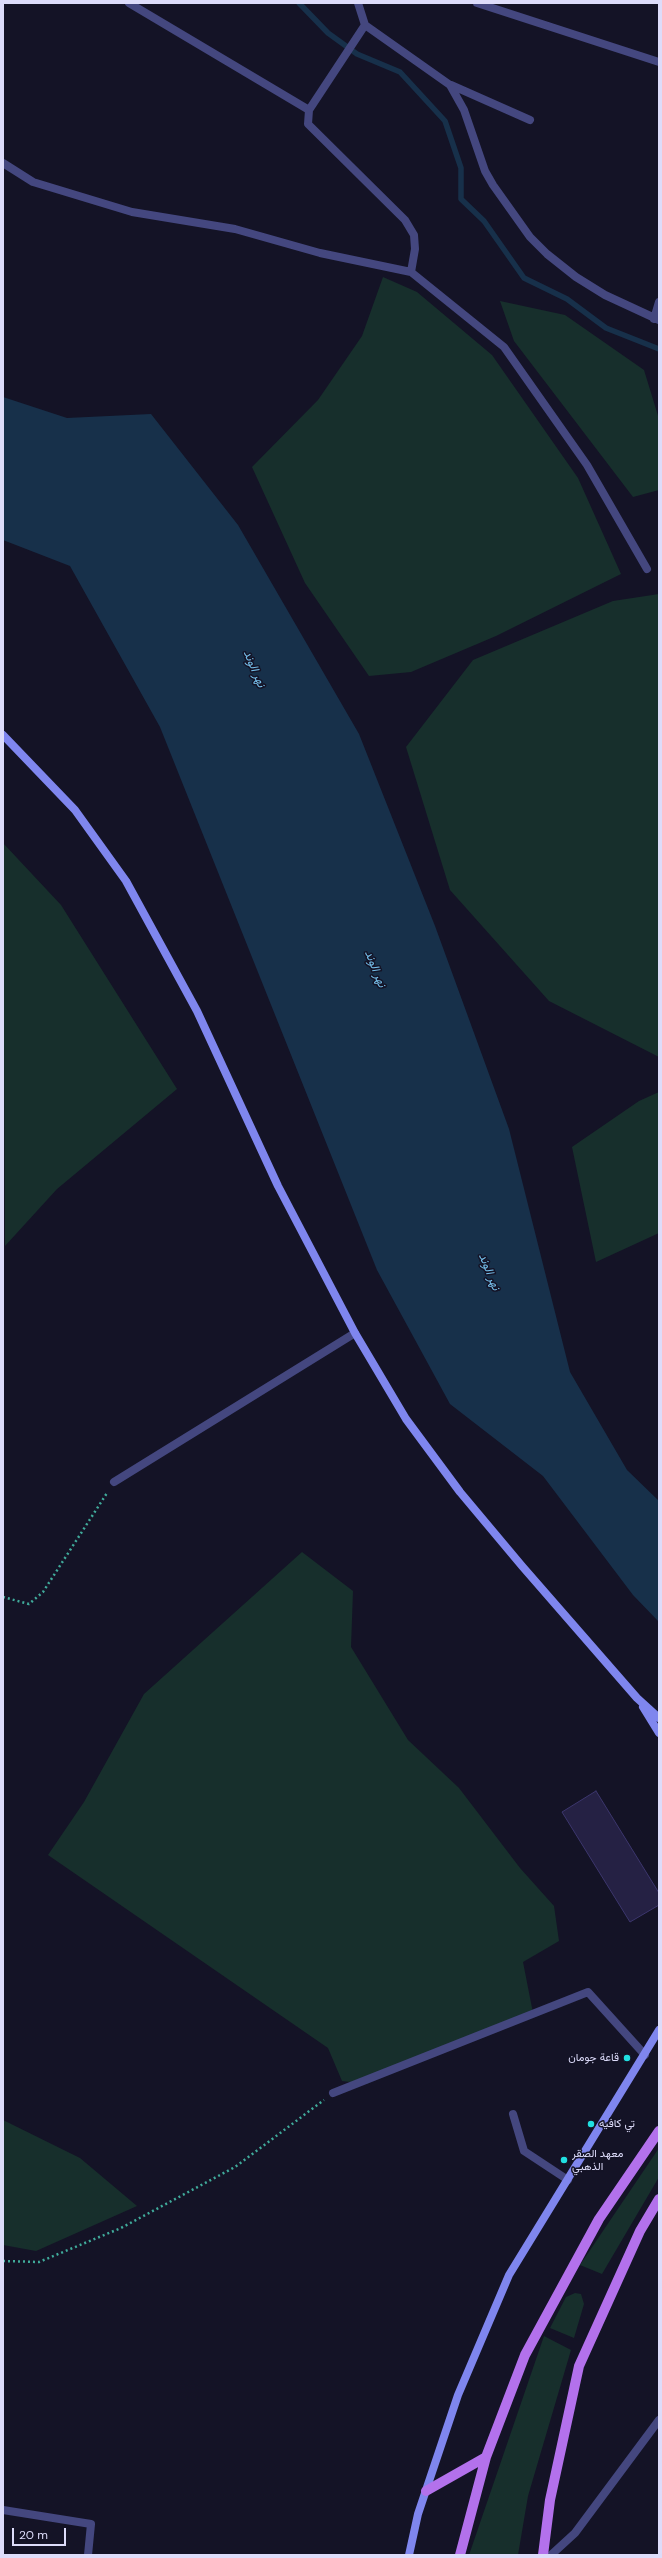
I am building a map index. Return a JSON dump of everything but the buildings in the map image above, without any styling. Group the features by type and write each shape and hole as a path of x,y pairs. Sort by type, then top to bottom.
{"main road":[{"path":"460,2555 486,2457 525,2355 599,2219 659,2132"},
{"path":"543,2555 550,2500 579,2366 640,2231 659,2199"},
{"path":"426,2491 486,2457"}],"street":[{"path":"129,3 309,110"},
{"path":"477,3 659,62"},
{"path":"361,4 366,25 450,84 530,120"},
{"path":"366,25 337,65 309,110 308,124 405,220 414,235 415,249 411,272"},
{"path":"450,84 464,110 487,176 530,237 547,254 576,277 605,295 657,320 659,302"},
{"path":"3,163 33,182 132,212 235,229 320,253 411,272 504,347 588,465 647,569"},
{"path":"3,735 75,810 104,847 126,881 197,1011 278,1186 355,1333 406,1419 460,1492 637,1698 659,1718"},
{"path":"114,1482 355,1333"},
{"path":"637,1698 659,1733"},
{"path":"333,2093 588,1992 645,2055"},
{"path":"408,2555 426,2491 458,2395 509,2275 659,2030"},
{"path":"513,2114 524,2151 568,2180"},
{"path":"551,2555 575,2533 659,2420"},
{"path":"3,2510 91,2524 88,2555"}],"path":[{"path":"3,1597 29,1604 43,1592 114,1482"},
{"path":"3,2261 39,2262 121,2228 235,2167 333,2093"}],"green space":[{"path":"383,277 417,292 492,355 578,478 621,574 496,636 411,672 369,676 305,583 252,467 318,400 362,336"},
{"path":"500,301 565,315 644,370 659,419 659,490 633,497 514,341"},
{"path":"659,594 659,1057 549,1001 450,890 406,747 473,660 613,601"},
{"path":"3,843 61,905 177,1089 57,1189 5,1246"},
{"path":"659,1092 659,1233 596,1262 572,1147 639,1101"},
{"path":"302,1552 353,1591 351,1647 408,1740 459,1788 520,1868 554,1906 559,1941 523,1962 533,2013 417,2057 367,2084 342,2081 328,2048 48,1855 84,1802 144,1694"},
{"path":"3,2120 80,2158 137,2206 36,2251 3,2245"},
{"path":"659,2148 659,2177 602,2274 580,2265"},
{"path":"575,2293 581,2294 584,2304 574,2338 550,2328 566,2297"},
{"path":"544,2336 571,2350 528,2496 518,2555 469,2555"}],"water":[{"name":"نهر الوند","path":"3,397 67,418 151,414 238,525 359,734 435,926 509,1129 570,1372 627,1470 659,1501 659,1622 633,1595 543,1476 450,1404 377,1270 160,727 70,566 3,540"}],"waterway":[{"path":"299,3 328,33 357,54 400,72 445,121 461,168 461,199 484,221 524,278 567,299 606,328 659,349"}],"place":[{"name":"قاعة جومان","path":"627,2058"},
{"name":"تي كافيه","path":"591,2124"},
{"name":"معهد الصقر الذهبي","path":"564,2160"}]}
